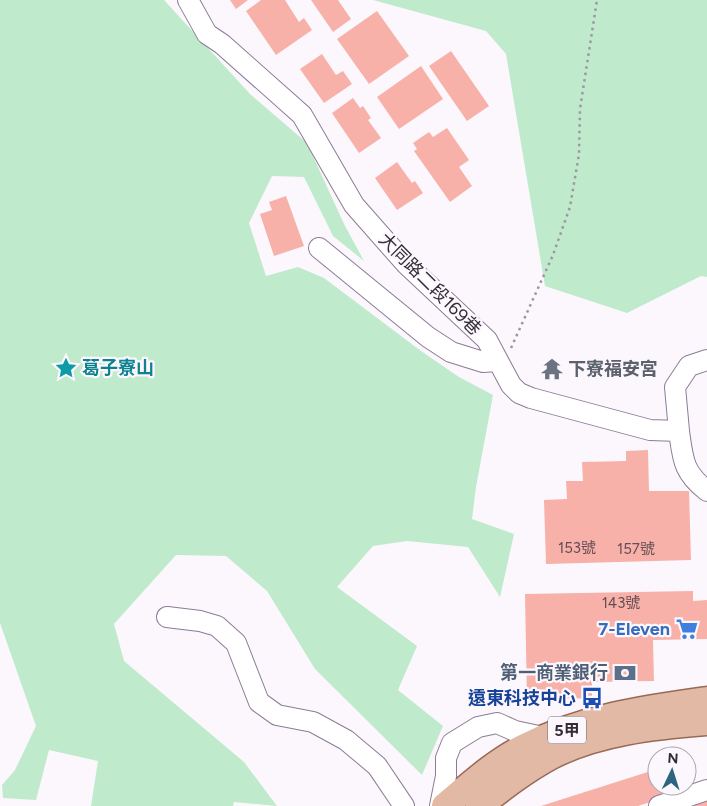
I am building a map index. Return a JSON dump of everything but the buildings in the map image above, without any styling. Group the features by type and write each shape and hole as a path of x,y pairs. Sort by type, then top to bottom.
{"main road":[{"name":"5甲","path":"445,806 477,779 525,747 618,713 707,700"},
{"name":"5甲","path":"478,806 521,774 553,756 582,744 625,731 707,722"}],"street":[{"name":"大同路二段169巷","path":"188,0 207,34 222,44 302,114 354,205 406,264 487,340 500,366 519,393 531,398 650,430 678,431"},
{"path":"319,248 428,337 451,352 500,366"},
{"path":"707,360 689,366 675,387 678,431 686,470 693,480 707,491"},
{"path":"167,618 200,620 217,626 236,643 259,702 277,715 312,722 346,740 377,766 404,806"},
{"path":"440,806 446,776 446,758 452,743 478,727 497,723 515,730 548,738"},
{"path":"659,806 707,790"}],"path":[{"path":"500,366 553,255 570,207 579,154 580,109 596,0"}],"green space":[{"path":"0,0 164,0 250,94 307,143 344,224 364,261 333,236 304,177 272,176 249,223 266,276 298,267 324,278 421,351 459,377 493,395 472,519 514,534 500,597 468,547 407,541 373,546 337,587 417,646 398,690 443,726 422,775 315,669 267,591 226,556 176,555 114,624 124,661 244,762 277,806 234,802 233,806 91,806 98,761 49,750 36,800 3,798 2,785 15,770 36,726 0,623"},
{"path":"373,0 707,0 707,277 701,276 627,313 545,286 506,54 486,31"}],"place":[{"name":"葛子寮山","path":"66,368"},
{"name":"下寮福安宮","path":"552,369"},
{"name":"7-Eleven","path":"687,629"},
{"name":"第一商業銀行","path":"625,673"},
{"name":"遠東科技中心","path":"592,698"}]}
